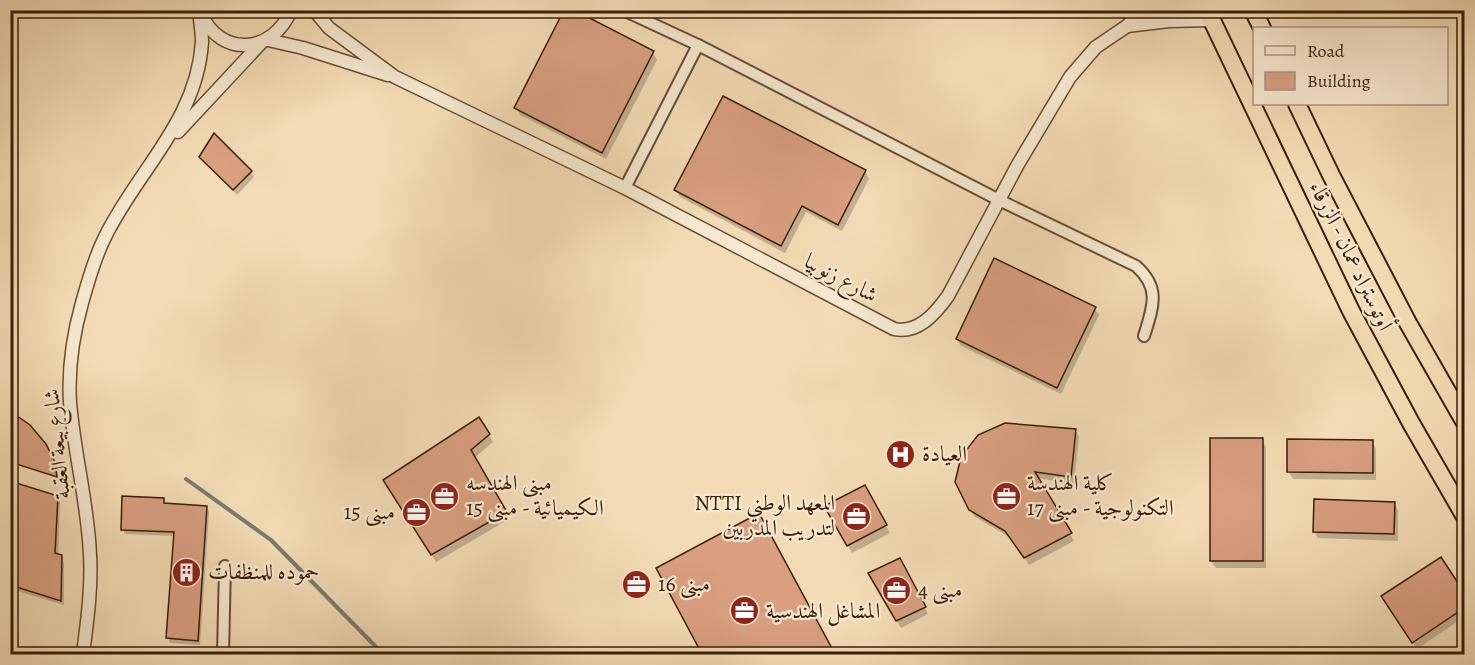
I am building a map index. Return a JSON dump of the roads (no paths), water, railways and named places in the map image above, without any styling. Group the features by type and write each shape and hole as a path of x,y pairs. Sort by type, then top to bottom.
{"highway":[{"path":"1253,10 1262,27"},
{"name":"أوتوستراد عمان - الزرقاء","path":"1209,15 1351,311 1464,516"},
{"name":"أوتوستراد عمان - الزرقاء","path":"1297,105 1408,323 1464,422"}],"street":[{"name":"شارع زنوبيا","path":"199,10 206,25 216,36 230,43 245,45 264,41 303,48 395,77"},
{"name":"شارع بيعة العقبة","path":"83,654 89,604 90,555 70,401 70,367 75,335 90,275 105,235 181,118 195,83 202,40 199,10"},
{"name":"شارع بيعة العقبة","path":"166,143 264,41 278,32 286,22 291,10"},
{"name":"شارع زنوبيا","path":"314,10 329,28 395,77 625,188 894,329 902,331 911,330 938,309 948,296 999,200 1070,77 1096,47 1127,26 1142,10"},
{"path":"623,10 698,45 999,200 1127,261 1143,272 1152,290 1153,309 1144,336"},
{"path":"1127,26 1209,15"},
{"path":"625,188 698,45"},
{"path":"223,654 225,566"}],"waterway":[{"path":"186,479 271,540 383,654"}],"place":[{"name":"العيادة","path":"901,454"},
{"name":"مبنى الهندسه الكيميائية - مبنى 15","path":"445,496"},
{"name":"كلية الهندسة التكنولوجية - مبنى 17","path":"1006,496"},
{"name":"مبنى 15","path":"416,512"},
{"name":"NTTI المعهد الوطني لتدريب المدربين","path":"856,516"},
{"name":"حموده للمنظفات","path":"187,572"},
{"name":"مبنى 16","path":"637,584"},
{"name":"مبنى 4","path":"897,590"},
{"name":"المشاغل الهندسية","path":"745,611"}]}
